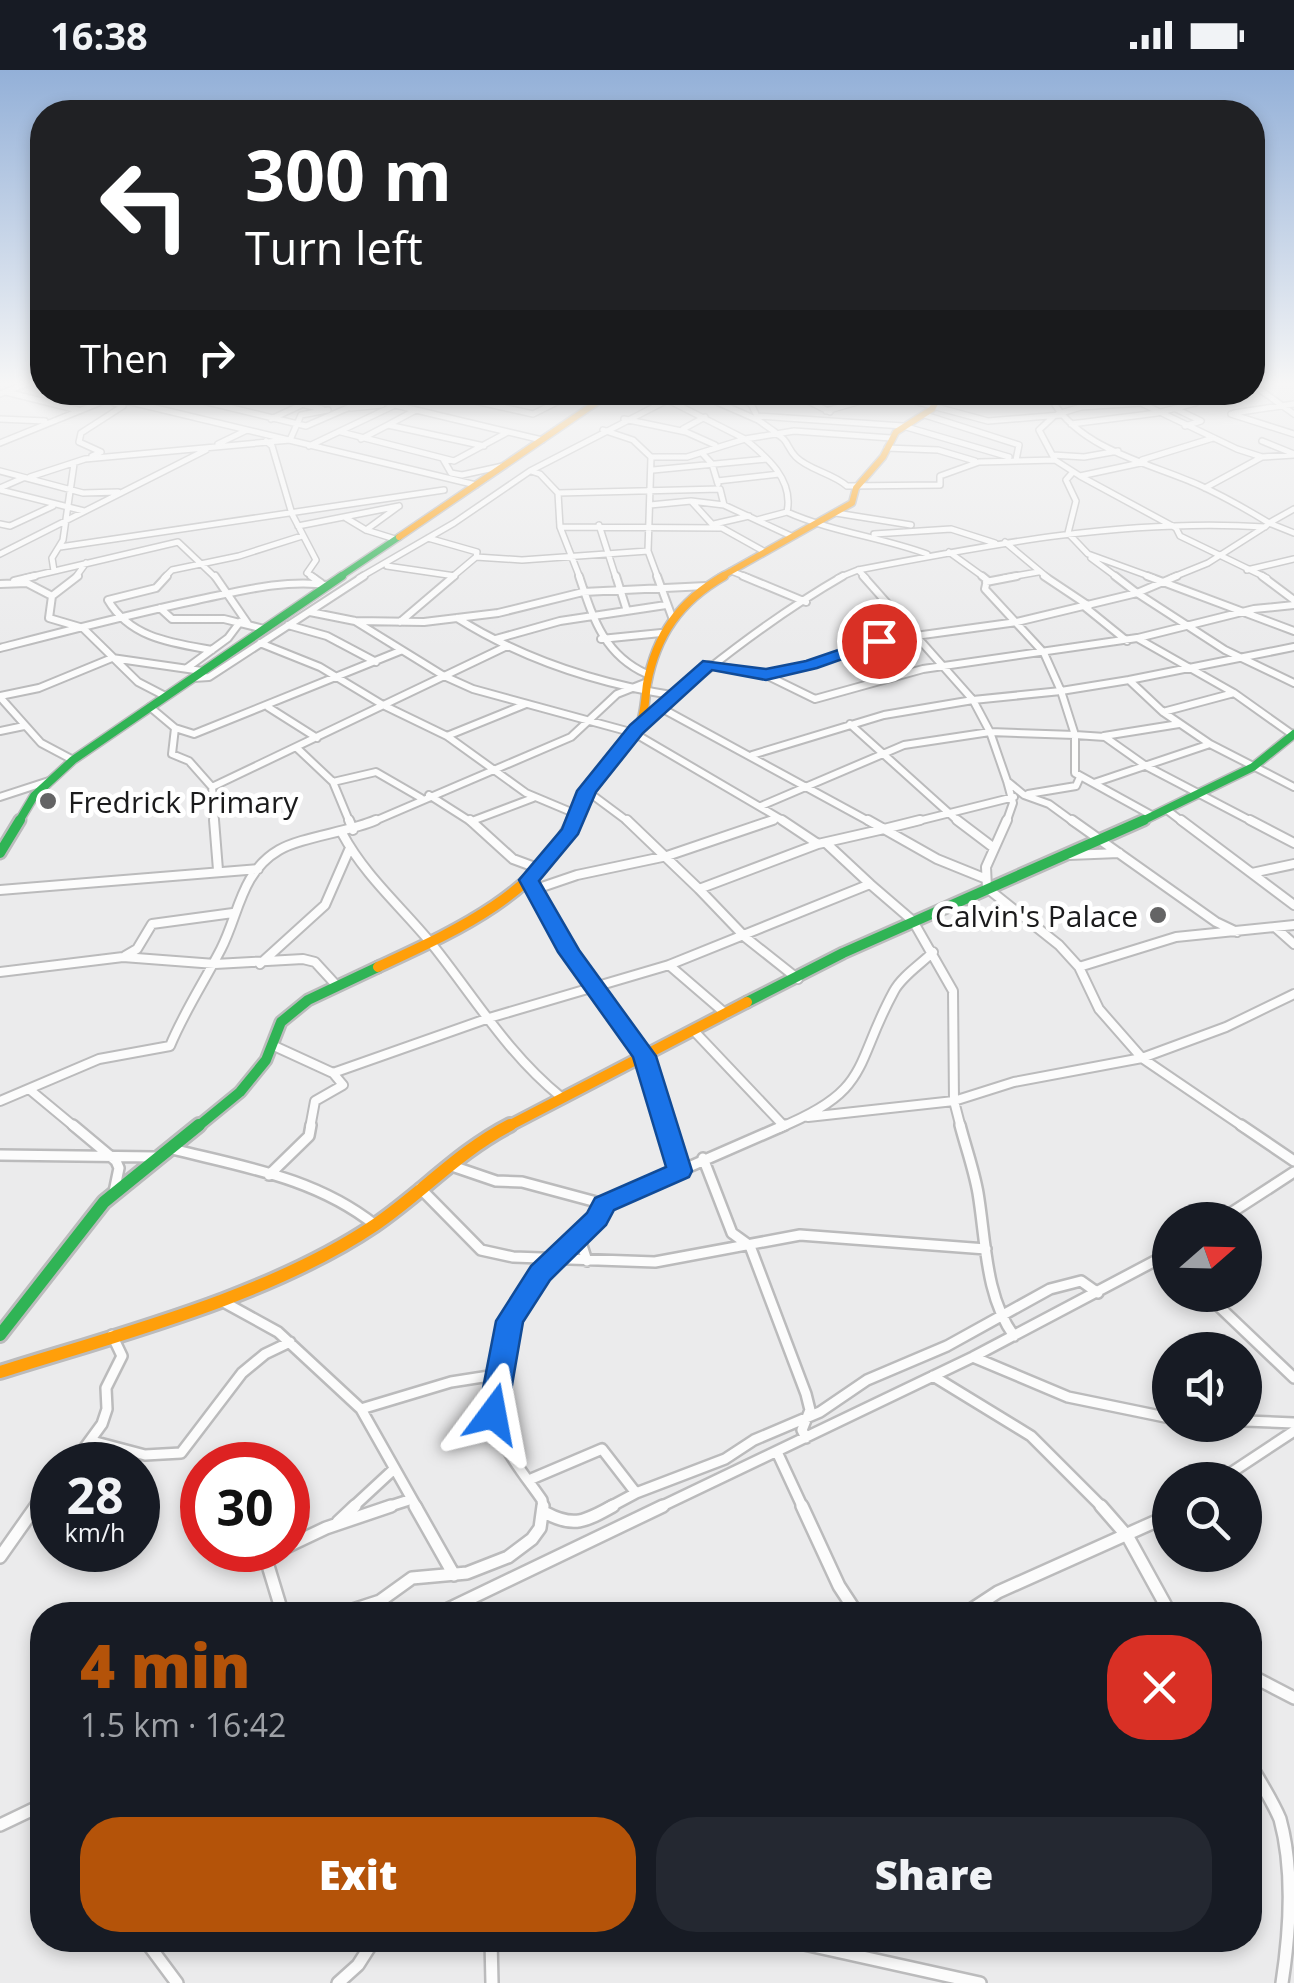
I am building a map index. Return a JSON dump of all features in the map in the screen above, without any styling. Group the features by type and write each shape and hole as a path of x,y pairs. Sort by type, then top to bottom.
{"street":[{"path":"0,489 48,471"},
{"path":"54,571 52,558 60,546 73,471"},
{"path":"0,554 164,471"},
{"path":"279,471 292,514 316,560 307,573 325,584"},
{"path":"417,471 476,485"},
{"path":"449,471 458,475 476,471"},
{"path":"302,536 203,565 172,570 156,588 108,600 118,617 141,633 214,649 240,649 325,584 497,471"},
{"path":"73,760 41,743 0,696 39,688 112,658 194,672 260,643 530,471"},
{"path":"531,471 543,476 558,493 560,526 568,558 601,639 646,683 677,696"},
{"path":"543,476 544,471"},
{"path":"653,471 647,490 648,551 672,618"},
{"path":"714,471 724,505"},
{"path":"825,471 856,488 942,485 942,475 953,471"},
{"path":"637,729 660,633 672,618 706,586 852,504 856,488 868,471"},
{"path":"1072,471 1176,528 1180,536 1276,583 1292,602"},
{"path":"1068,533 1076,501 1066,480 1090,471"},
{"path":"1166,471 1204,488 1267,525 1294,533"},
{"path":"1204,488 1235,471"},
{"path":"0,473 92,494 123,492"},
{"path":"717,481 778,474 789,503 787,512"},
{"path":"0,489 84,511"},
{"path":"558,493 720,489"},
{"path":"60,546 444,490"},
{"path":"684,490 712,524"},
{"path":"650,505 691,501 724,505 791,536"},
{"path":"0,528 54,506"},
{"path":"298,526 399,506 366,530"},
{"path":"766,674 917,633 1018,622 1166,584 1222,555 1294,509"},
{"path":"699,527 787,512 814,524 936,555"},
{"path":"836,512 877,522 964,529 995,543"},
{"path":"346,518 366,530 396,539"},
{"path":"532,885 540,868 572,830 587,791 637,729 709,665 840,577 995,543 1068,533 1267,525"},
{"path":"560,526 726,529 765,552"},
{"path":"599,526 627,611"},
{"path":"867,535 923,527"},
{"path":"1068,533 1137,593 1241,658 1294,683"},
{"path":"428,538 477,552 476,557"},
{"path":"0,584 178,542 228,594 244,623"},
{"path":"1004,542 1127,640"},
{"path":"400,623 476,557 568,558 648,551"},
{"path":"949,552 986,582 1038,572"},
{"path":"1088,554 1294,632"},
{"path":"1247,570 1294,559"},
{"path":"86,562 81,574 52,596 48,614 51,620 84,628 138,682 165,696"},
{"path":"382,566 454,576"},
{"path":"858,570 974,700 990,732 1013,797 1012,810 997,836 986,883"},
{"path":"731,571 806,602"},
{"path":"0,648 228,594 298,581 325,584"},
{"path":"14,582 52,596"},
{"path":"986,582 985,590 1044,654 1075,735 1072,770 1152,816"},
{"path":"289,612 400,623 498,613 583,592 706,586"},
{"path":"709,665 766,674 815,699 896,675 1127,640 1191,628 1234,610 1292,602"},
{"path":"496,639 545,624 666,605"},
{"path":"160,608 172,619 244,623 264,629"},
{"path":"457,618 507,646 631,687"},
{"path":"355,621 444,676 526,704 637,729 822,844 913,920 954,996 954,1101 977,1189 1000,1315 1014,1336"},
{"path":"0,853 27,805 49,780 165,696 244,623"},
{"path":"288,625 327,636 376,662"},
{"path":"601,639 660,633"},
{"path":"0,1372 220,1300 287,1272 375,1225 473,1144 561,1097 986,883 1101,842 1205,793 1253,767 1294,735 1234,693 1137,638"},
{"path":"260,643 339,678 383,706 447,736 489,770 534,797 576,814"},
{"path":"212,787 507,646"},
{"path":"752,754 850,724 974,700 1061,692 1294,647"},
{"path":"150,706 175,728 194,734 401,651"},
{"path":"1129,680 1179,724 1294,787"},
{"path":"1,1098 99,1059 170,1046 185,1010 215,964 243,889 258,868 290,844 353,830 571,737 594,721 605,700 646,683"},
{"path":"1163,712 1234,693"},
{"path":"447,736 526,704"},
{"path":"268,707 317,738"},
{"path":"663,709 986,883 1047,932 1079,967 1094,1003 1142,1058 1294,1161"},
{"path":"850,724 947,813 994,848"},
{"path":"761,806 904,745 990,732 1102,736 1179,724"},
{"path":"0,732 24,726"},
{"path":"175,728 172,754 188,762 212,787 218,870"},
{"path":"1102,736 1146,766 1205,793 1294,843"},
{"path":"1094,783 1210,744"},
{"path":"297,748 333,782 353,830"},
{"path":"333,782 376,772 472,821 514,860 540,868"},
{"path":"698,889 822,844 1013,797 1076,786 1080,777"},
{"path":"2,797 49,780"},
{"path":"1007,781 1024,795 1049,804 1216,922 1237,932"},
{"path":"587,791 628,818 744,937 798,979"},
{"path":"2,797 18,797 27,805"},
{"path":"472,821 534,797"},
{"path":"1166,810 1294,905"},
{"path":"0,1335 114,1192 172,1149 256,1076 288,1014 337,986 430,943 532,885 667,856 779,818"},
{"path":"342,833 349,850 430,943 521,1065 561,1097"},
{"path":"260,964 325,905 349,850"},
{"path":"1069,855 1119,854"},
{"path":"1252,873 1294,864"},
{"path":"0,890 258,868"},
{"path":"334,1074 488,1018 668,965 870,884"},
{"path":"532,885 564,943 644,1056 680,1171"},
{"path":"123,957 137,949 152,924 234,913"},
{"path":"1079,967 1176,937 1294,925"},
{"path":"1276,928 1294,944"},
{"path":"448,1164 496,1181 522,1182 604,1204 803,1118 849,1088 896,987 933,952"},
{"path":"0,972 123,957 215,964 310,960 337,986"},
{"path":"668,965 728,1015"},
{"path":"803,1118 954,1101 1024,1080 1142,1058 1226,1027 1294,994"},
{"path":"695,1032 783,1126"},
{"path":"269,1175 309,1136 315,1100 342,1088 334,1074 272,1045"},
{"path":"28,1089 110,1155 119,1168 114,1192"},
{"path":"172,1149 326,1191 354,1204 375,1225"},
{"path":"0,1154 160,1157"},
{"path":"703,1158 732,1233 750,1246 802,1378 808,1417 802,1430 806,1438"},
{"path":"1248,1202 1294,1172"},
{"path":"420,1188 481,1250 552,1262 654,1262 800,1235 986,1250"},
{"path":"604,1204 597,1219 552,1262 517,1304 492,1405 493,1414 546,1513 574,1526 636,1493 725,1459 754,1440 808,1417 867,1380 947,1346 1000,1315 1070,1282 1088,1284 1098,1293"},
{"path":"579,1236 588,1262"},
{"path":"472,1602 1152,1266"},
{"path":"220,1300 290,1342 360,1409 454,1574"},
{"path":"1225,1312 1294,1378"},
{"path":"112,1335 124,1352 123,1360 105,1388 107,1409 92,1441 127,1452 178,1454 264,1352 290,1342"},
{"path":"973,1357 1033,1388 1102,1408 1152,1415"},
{"path":"360,1409 451,1382 502,1374"},
{"path":"933,1376 1031,1436 1128,1537 1164,1602"},
{"path":"1262,1422 1294,1423"},
{"path":"1247,1462 1294,1430"},
{"path":"530,1480 602,1450 636,1493"},
{"path":"776,1452 849,1602"},
{"path":"334,1525 393,1470"},
{"path":"310,1536 409,1500"},
{"path":"0,1558 30,1513"},
{"path":"377,1602 408,1579 454,1574 501,1561 538,1533 546,1513"},
{"path":"983,1602 1152,1524"},
{"path":"270,1572 278,1602"},
{"path":"1262,1681 1294,1698"},
{"path":"1262,1787 1281,1824 1292,1875 1290,1936 1282,1983"},
{"path":"0,1825 30,1811"},
{"path":"154,1952 177,1983"},
{"path":"338,1983 358,1966 367,1952"},
{"path":"491,1952 492,1983"},
{"path":"840,1952 980,1983"}],"traffic: fast":[{"path":"0,853 34,796 73,760 399,537"},
{"path":"747,1002 843,953 1205,793 1253,767 1294,734"},
{"path":"0,1335 104,1202 240,1092 266,1060 281,1022 308,1000 378,967"}],"traffic: slow":[{"path":"399,537 496,471"},
{"path":"378,967 449,934 529,880 560,847 587,791 640,726 653,652 672,617 706,586 852,503 856,488 871,471"},
{"path":"0,1372 179,1315 287,1272 375,1225 473,1144 747,1002"}],"place":[{"name":"Fredrick Primary","path":"48,801"},
{"name":"Calvin's Palace","path":"1158,915"}],"route":[{"path":"493,1414 510,1321 517,1304 540,1273 597,1219 604,1204 680,1171 644,1056 569,952 529,880 572,830 580,801 636,729 709,665 766,674 811,665 879,641"}]}
